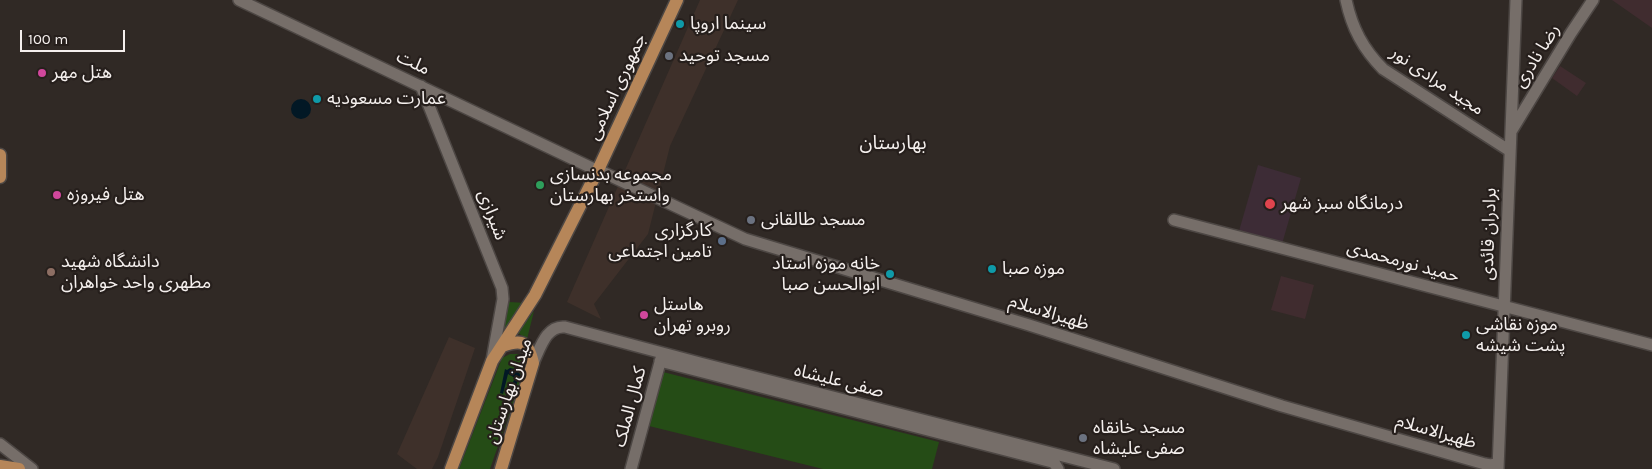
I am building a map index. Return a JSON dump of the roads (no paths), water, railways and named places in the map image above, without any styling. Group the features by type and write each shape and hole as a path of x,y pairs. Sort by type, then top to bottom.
{"main road":[{"name":"جمهوری اسلامی","path":"502,346 535,295 597,172 678,0"},
{"path":"0,155 0,177"},
{"path":"502,346 521,342 529,348 533,363"},
{"name":"میدان بهارستان","path":"451,469 492,361 502,346"},
{"name":"میدان بهارستان","path":"501,469 533,363"},
{"path":"0,466 18,469"}],"street":[{"name":"مجید مرادی نور","path":"1346,0 1352,23 1361,43 1384,69 1510,151"},
{"name":"برادران قائدی","path":"1498,466 1516,0"},
{"name":"رضا نادری","path":"1511,132 1594,0"},
{"name":"ملت","path":"244,1 597,172"},
{"name":"شیرازی","path":"420,86 502,288 503,299 492,361"},
{"name":"ظهیرالاسلام","path":"597,172 745,239 1029,325 1282,406 1485,464 1498,466"},
{"name":"حمید نورمحمدی","path":"1174,220 1652,345"},
{"name":"صفی علیشاه","path":"556,328 565,327 662,358 1052,462 1060,469"},
{"name":"میدان بهارستان","path":"533,363 544,340 556,328"},
{"name":"صفی علیشاه","path":"662,358 1114,469"},
{"name":"کمال الملک","path":"631,469 662,358"},
{"path":"0,444 32,469"},
{"path":"1060,469 1065,457"}],"water":[{"path":"301,99 308,102 311,109 308,116 301,119 294,116 291,109 294,102"},
{"path":"505,369 515,369 521,375 510,397 506,396 515,378 508,374 503,394 500,393"}],"place":[{"name":"سینما اروپا","path":"680,24"},
{"name":"مسجد توحید","path":"669,56"},
{"name":"هتل مهر","path":"42,73"},
{"name":"عمارت مسعودیه","path":"317,99"},
{"name":"مجموعه بدنسازی واستخر بهارستان","path":"540,185"},
{"name":"هتل فیروزه","path":"57,195"},
{"name":"درمانگاه سبز شهر","path":"1270,204"},
{"name":"مسجد طالقانی","path":"751,220"},
{"name":"کارگزاری تامین اجتماعی","path":"722,241"},
{"name":"موزه صبا","path":"992,269"},
{"name":"دانشگاه شهید مطهری واحد خواهران","path":"51,272"},
{"name":"خانه موزه استاد ابوالحسن صبا","path":"890,274"},
{"name":"هاستل روبرو تهران","path":"644,315"},
{"name":"موزه نقاشی پشت شیشه","path":"1466,335"},
{"name":"مسجد خانقاه صفی علیشاه","path":"1083,438"}],"district":[{"name":"بهارستان","path":"893,144"}]}
